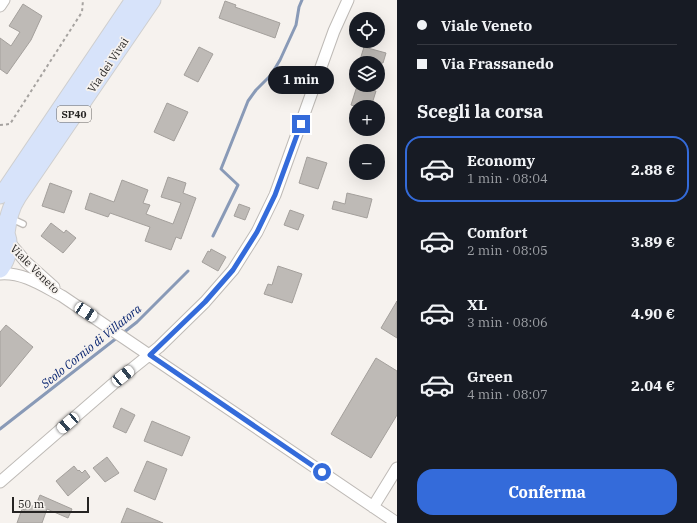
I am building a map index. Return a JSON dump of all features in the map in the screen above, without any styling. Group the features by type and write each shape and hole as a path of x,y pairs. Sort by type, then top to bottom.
{"main road":[{"name":"Via dei Vivai","path":"0,195 134,0"},
{"name":"Via dei Vivai","path":"9,228 12,205 152,0"},
{"name":"SP40","path":"0,269 7,257 9,228"}],"street":[{"path":"0,6 4,0"},
{"path":"0,482 113,384 150,355 205,302 233,270 257,232 275,195 334,31 348,0"},
{"name":"Viale Veneto","path":"9,228 26,262 62,296"},
{"name":"Viale Veneto","path":"0,274 8,273 31,280 62,296 397,523"},
{"path":"374,507 397,468"}],"path":[{"path":"0,125 10,124 82,12 83,0"}],"building":[{"path":"225,1 236,5 235,7 280,23 275,38 219,18"},
{"path":"23,4 42,16 31,40 7,74 0,69 0,38 11,46 20,32 9,26"},
{"path":"199,47 213,54 198,82 184,75"},
{"path":"364,48 386,53 385,56 361,56"},
{"path":"355,92 376,92 373,100 353,100"},
{"path":"167,103 188,112 174,141 154,132"},
{"path":"307,157 327,163 318,189 299,183"},
{"path":"168,177 186,183 183,193 196,198 181,239 176,237 171,250 145,241 150,227 110,213 108,217 85,209 90,193 114,202 122,180 148,190 143,203 150,205 146,214 173,224 181,203 161,197"},
{"path":"50,183 72,191 64,213 42,206"},
{"path":"347,193 372,199 367,218 332,209 334,201 345,204"},
{"path":"239,204 250,208 245,220 234,216"},
{"path":"290,210 304,215 298,230 284,225"},
{"path":"51,223 64,233 66,230 76,238 63,253 41,236"},
{"path":"211,249 226,257 218,271 202,262 208,251 210,252"},
{"path":"278,266 302,274 292,303 264,294 268,284 272,285"},
{"path":"397,301 397,338 381,328"},
{"path":"6,325 33,347 0,387 0,332"},
{"path":"376,358 397,371 397,415 371,458 331,434"},
{"path":"121,408 135,415 126,433 113,427"},
{"path":"152,421 190,437 182,456 144,441"},
{"path":"107,457 119,473 105,482 93,468"},
{"path":"147,461 167,469 155,500 134,491"},
{"path":"74,466 82,473 85,470 90,477 68,496 56,481"},
{"path":"40,495 72,509 68,518 47,509 42,523 17,523 22,509 25,510 27,504 35,507"},
{"path":"127,508 163,523 121,523"}],"waterway":[{"name":"Scolo Cornio di Villatora","path":"213,236 238,185 221,169 248,101 256,90 271,75 280,60 296,25 299,7 302,0"},
{"name":"Scolo Cornio di Villatora","path":"123,333 137,322 188,271"},
{"name":"Scolo Cornio di Villatora","path":"0,429 118,337"}],"route":[{"path":"301,124 275,195 257,232 233,270 205,302 150,355 322,472"}]}
